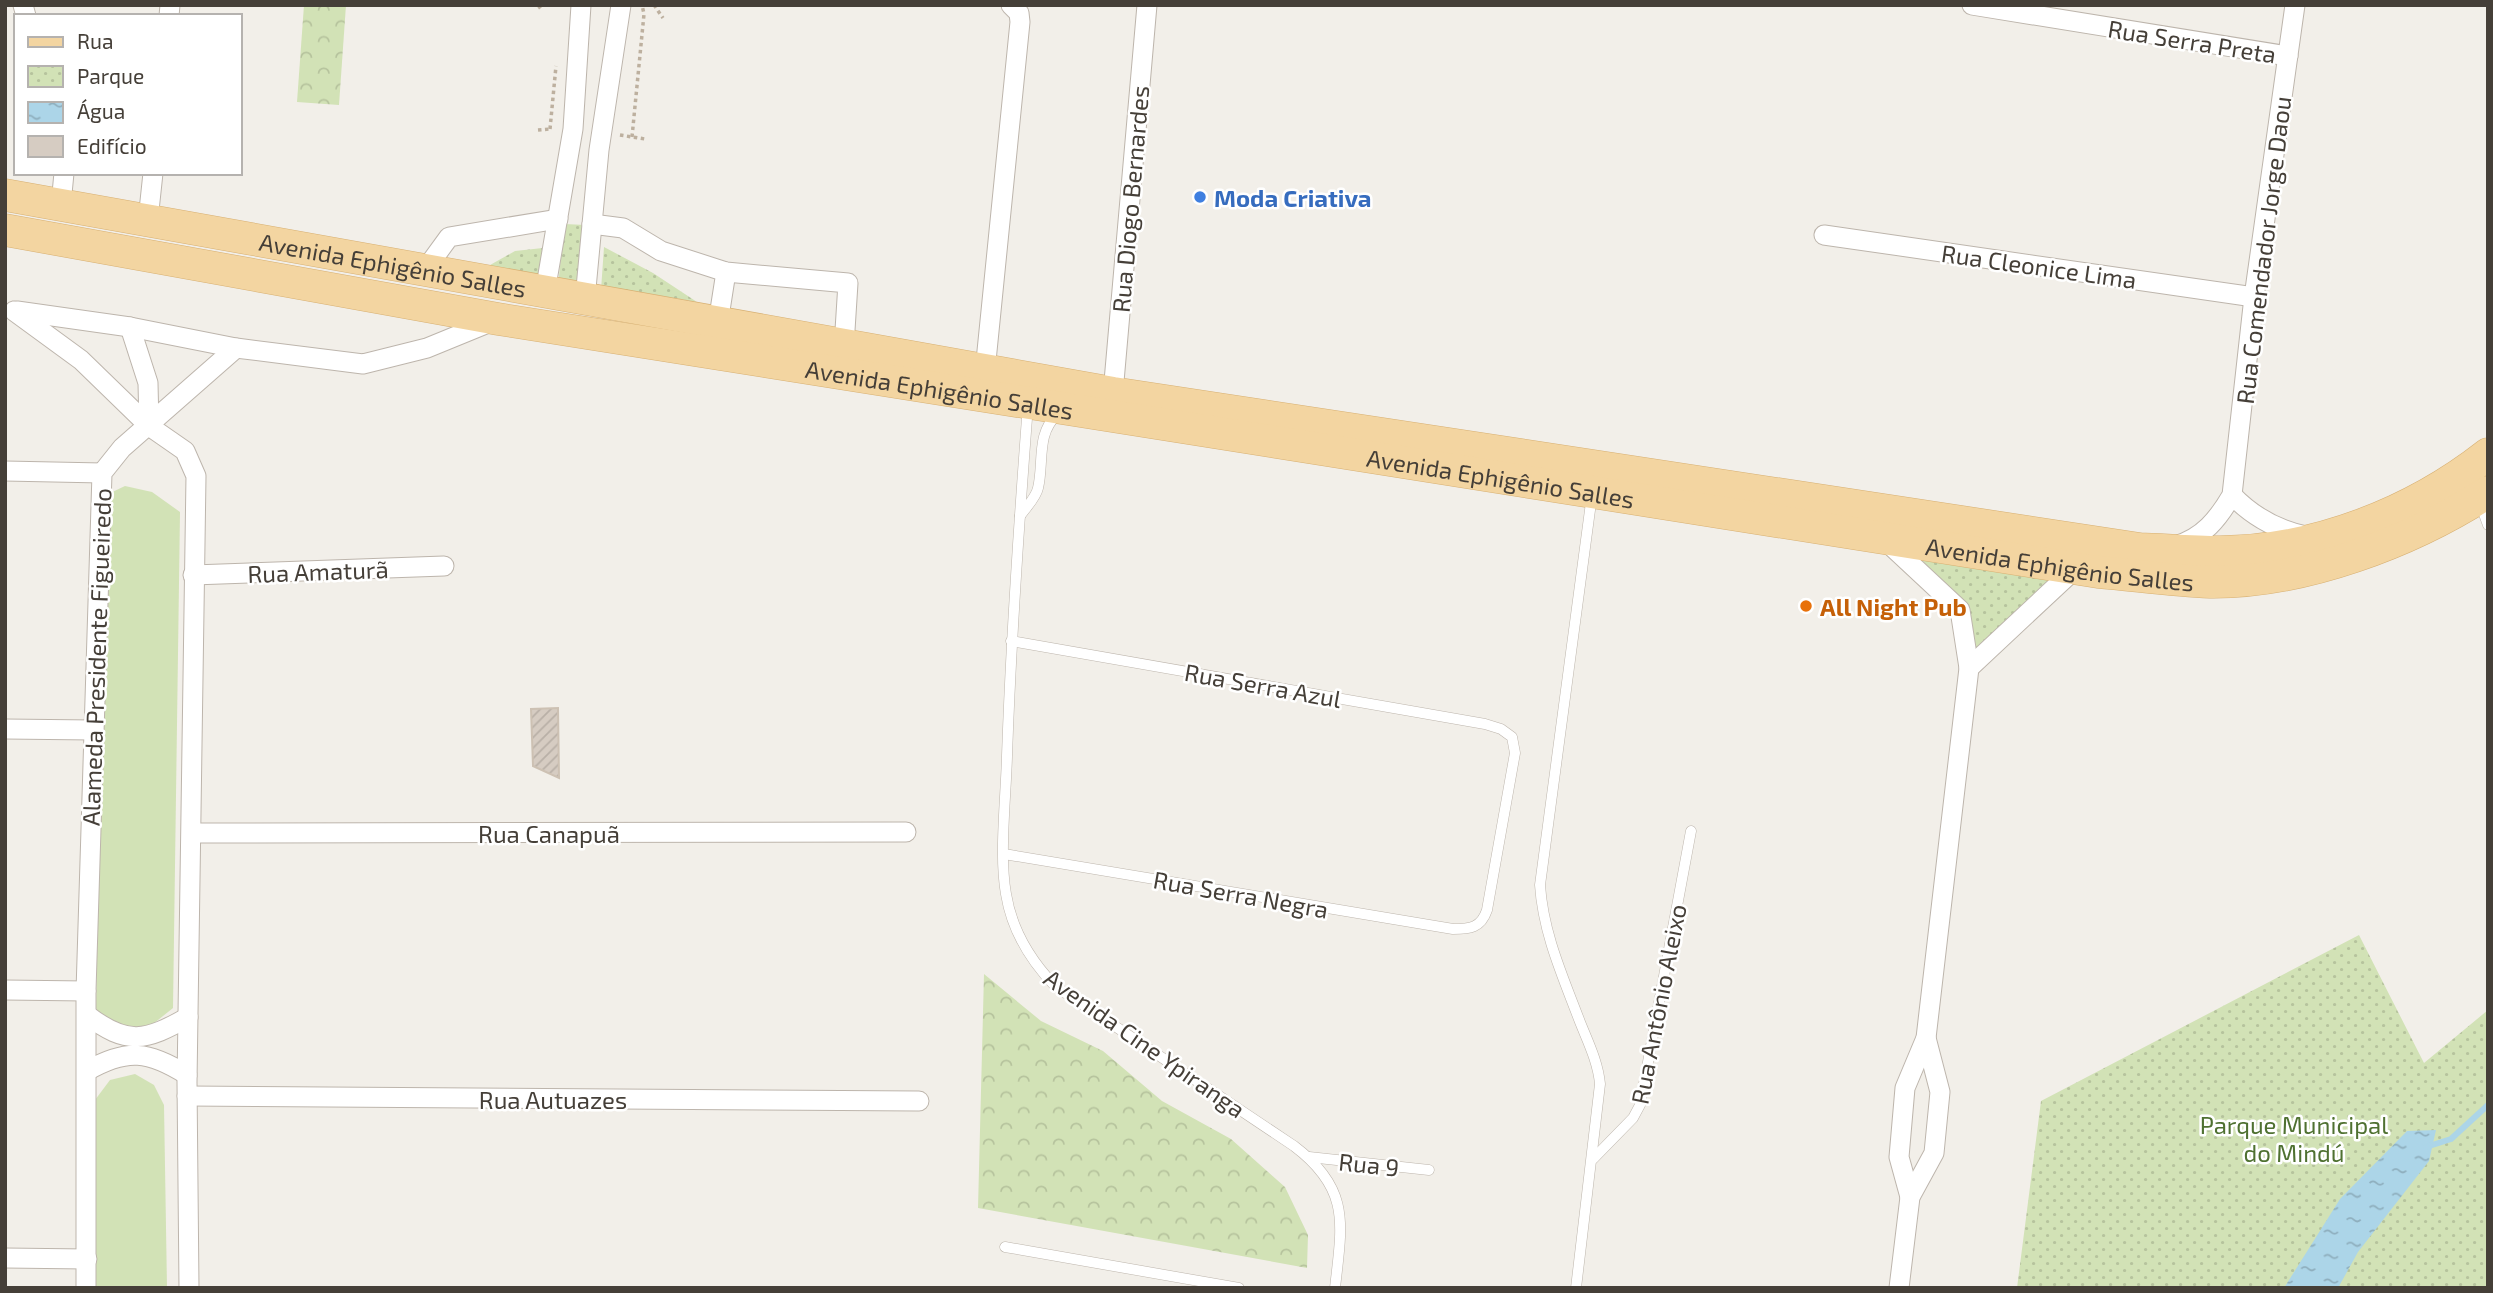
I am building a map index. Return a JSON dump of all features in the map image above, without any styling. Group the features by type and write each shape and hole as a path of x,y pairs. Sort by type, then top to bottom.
{"main road":[{"name":"Avenida Ephigênio Salles","path":"5,195 985,372 2154,550 2222,552 2298,544 2382,517 2462,474 2488,454"},
{"name":"Avenida Ephigênio Salles","path":"5,230 498,319 2098,572 2211,582 2276,576 2380,546 2440,520 2485,505"}],"street":[{"path":"545,292 573,129 581,5"},
{"path":"584,299 602,132 621,5"},
{"name":"Rua Diogo Bernardes","path":"1113,393 1147,5"},
{"name":"Rua Serra Preta","path":"1972,5 2288,56"},
{"name":"Rua Comendador Jorge Daou","path":"2154,550 2179,545 2202,534 2220,516 2232,495 2254,297 2295,5"},
{"name":"Avenida Ephigênio Salles","path":"985,372 1015,9"},
{"path":"61,204 64,175"},
{"path":"148,220 153,175"},
{"path":"425,270 449,237 558,219"},
{"path":"592,223 623,228 661,251 726,272 848,283 844,346"},
{"name":"Rua Cleonice Lima","path":"1824,235 2254,297"},
{"path":"718,323 726,272"},
{"name":"Avenida Ephigênio Salles","path":"10,310 130,327 236,348 363,364 427,348 498,319"},
{"name":"Avenida Ephigênio Salles","path":"10,310 81,360 149,426"},
{"path":"130,327 148,383 149,426"},
{"path":"149,426 236,348"},
{"path":"149,426 185,452 196,476 187,1075 189,1288"},
{"name":"Alameda Presidente Figueiredo","path":"86,1288 86,990 102,473 122,448 149,426"},
{"path":"5,471 102,473"},
{"path":"2232,495 2248,512 2269,524 2291,533 2317,538"},
{"path":"1882,538 1960,610 1969,668 1926,1038 1905,1088 1899,1157 1910,1197"},
{"name":"Rua Amaturã","path":"193,575 444,566"},
{"path":"1969,668 2076,568"},
{"path":"5,730 93,730"},
{"name":"Rua Canapuã","path":"192,833 906,832"},
{"path":"5,990 86,990"},
{"path":"87,1015 112,1033 123,1036 159,1033 188,1017"},
{"path":"1899,1288 1910,1197 1934,1153 1940,1092 1926,1038"},
{"path":"87,1071 106,1060 136,1054 165,1062 187,1075"},
{"name":"Rua Autuazes","path":"187,1096 919,1101"},
{"path":"5,1258 86,1259"}],"lane":[{"name":"Avenida Cine Ypiranga","path":"1028,404 1011,641 1004,854 1005,892 1012,918 1034,964 1055,986 1309,1157 1323,1172 1337,1202 1342,1226 1335,1288"},
{"path":"1019,516 1038,491 1045,431 1049,422 1069,409"},
{"path":"1576,1288 1600,1076 1554,956 1541,905 1540,885 1592,492"},
{"name":"Rua Serra Azul","path":"1011,641 1502,729 1512,737 1515,753 1484,920 1477,927"},
{"name":"Rua Antônio Aleixo","path":"1592,1160 1633,1118 1640,1105 1691,831"},
{"name":"Rua Serra Negra","path":"1004,854 1453,929 1477,927"},
{"name":"Rua 9","path":"1309,1157 1429,1170"},
{"path":"1005,1247 1239,1288"}],"path":[{"path":"632,136 644,13 642,5"},
{"path":"654,5 663,18"}],"green space":[{"path":"304,5 346,5 339,105 297,102"},
{"path":"564,224 586,225 581,280 558,287"},
{"path":"552,247 541,286 474,274 515,251"},
{"path":"604,247 653,273 697,302 638,292 601,290"},
{"path":"125,486 152,492 180,512 173,1008 148,1028 119,1031 102,1020 96,1008 106,495"},
{"path":"1911,554 2063,580 1972,652 1965,608"},
{"name":"Parque Municipal do Mindú","path":"2359,935 2424,1063 2488,1010 2488,1288 2017,1288 2041,1101"},
{"path":"984,974 1041,1021 1103,1051 1162,1101 1231,1139 1285,1187 1308,1235 1307,1268 978,1208"},
{"path":"135,1074 154,1085 164,1105 167,1288 94,1288 95,1100 110,1080"}],"water":[{"path":"2436,1130 2429,1161 2358,1252 2338,1288 2284,1288 2340,1199 2407,1131"}],"building":[{"path":"558,708 559,778 533,766 531,709"}],"waterway":[{"path":"2426,1147 2451,1139 2488,1105"}],"place":[{"name":"Moda Criativa","path":"1200,197"},
{"name":"All Night Pub","path":"1806,606"}]}
